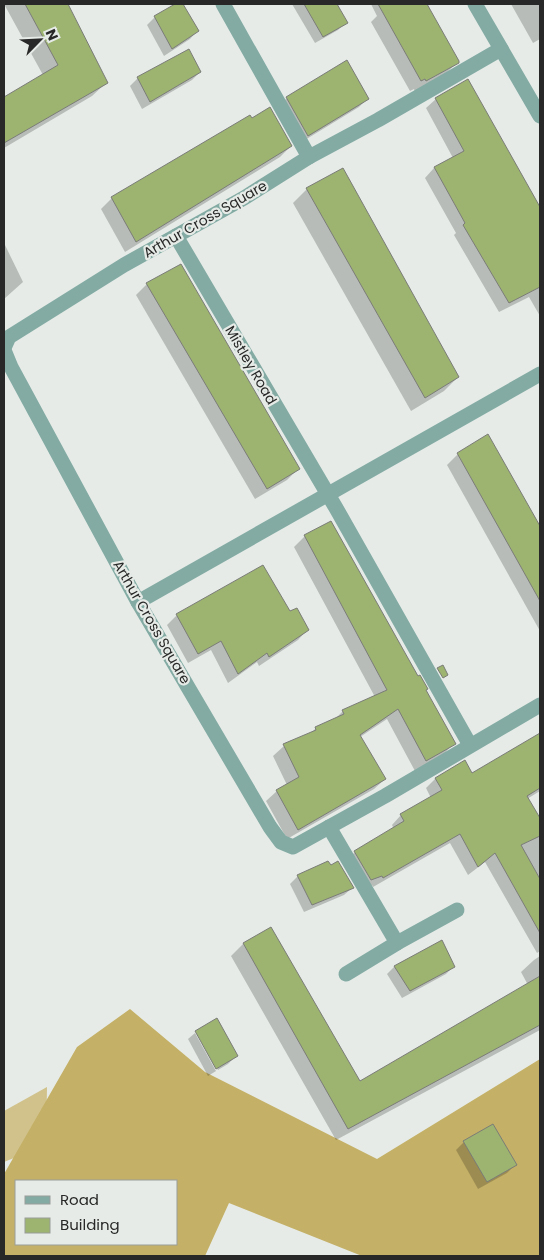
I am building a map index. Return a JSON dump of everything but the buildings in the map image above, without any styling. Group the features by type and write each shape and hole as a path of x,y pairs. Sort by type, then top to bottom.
{"street":[{"path":"223,4 308,157"},
{"path":"475,4 540,116"},
{"name":"Arthur Cross Square","path":"502,48 364,128 308,157 244,198 124,265 9,337 4,349 11,367 138,602 270,827 281,842 293,847 540,705"},
{"name":"Mistley Road","path":"176,236 327,494 470,745"},
{"path":"138,602 540,374"},
{"path":"329,827 397,943"},
{"path":"346,974 456,910"}],"shaded area":[{"path":"130,1009 205,1072 377,1159 540,1059 540,1256 362,1256 229,1203 205,1256 4,1256 4,1174 77,1047"},
{"path":"47,1087 46,1145 4,1162 4,1111"}]}
